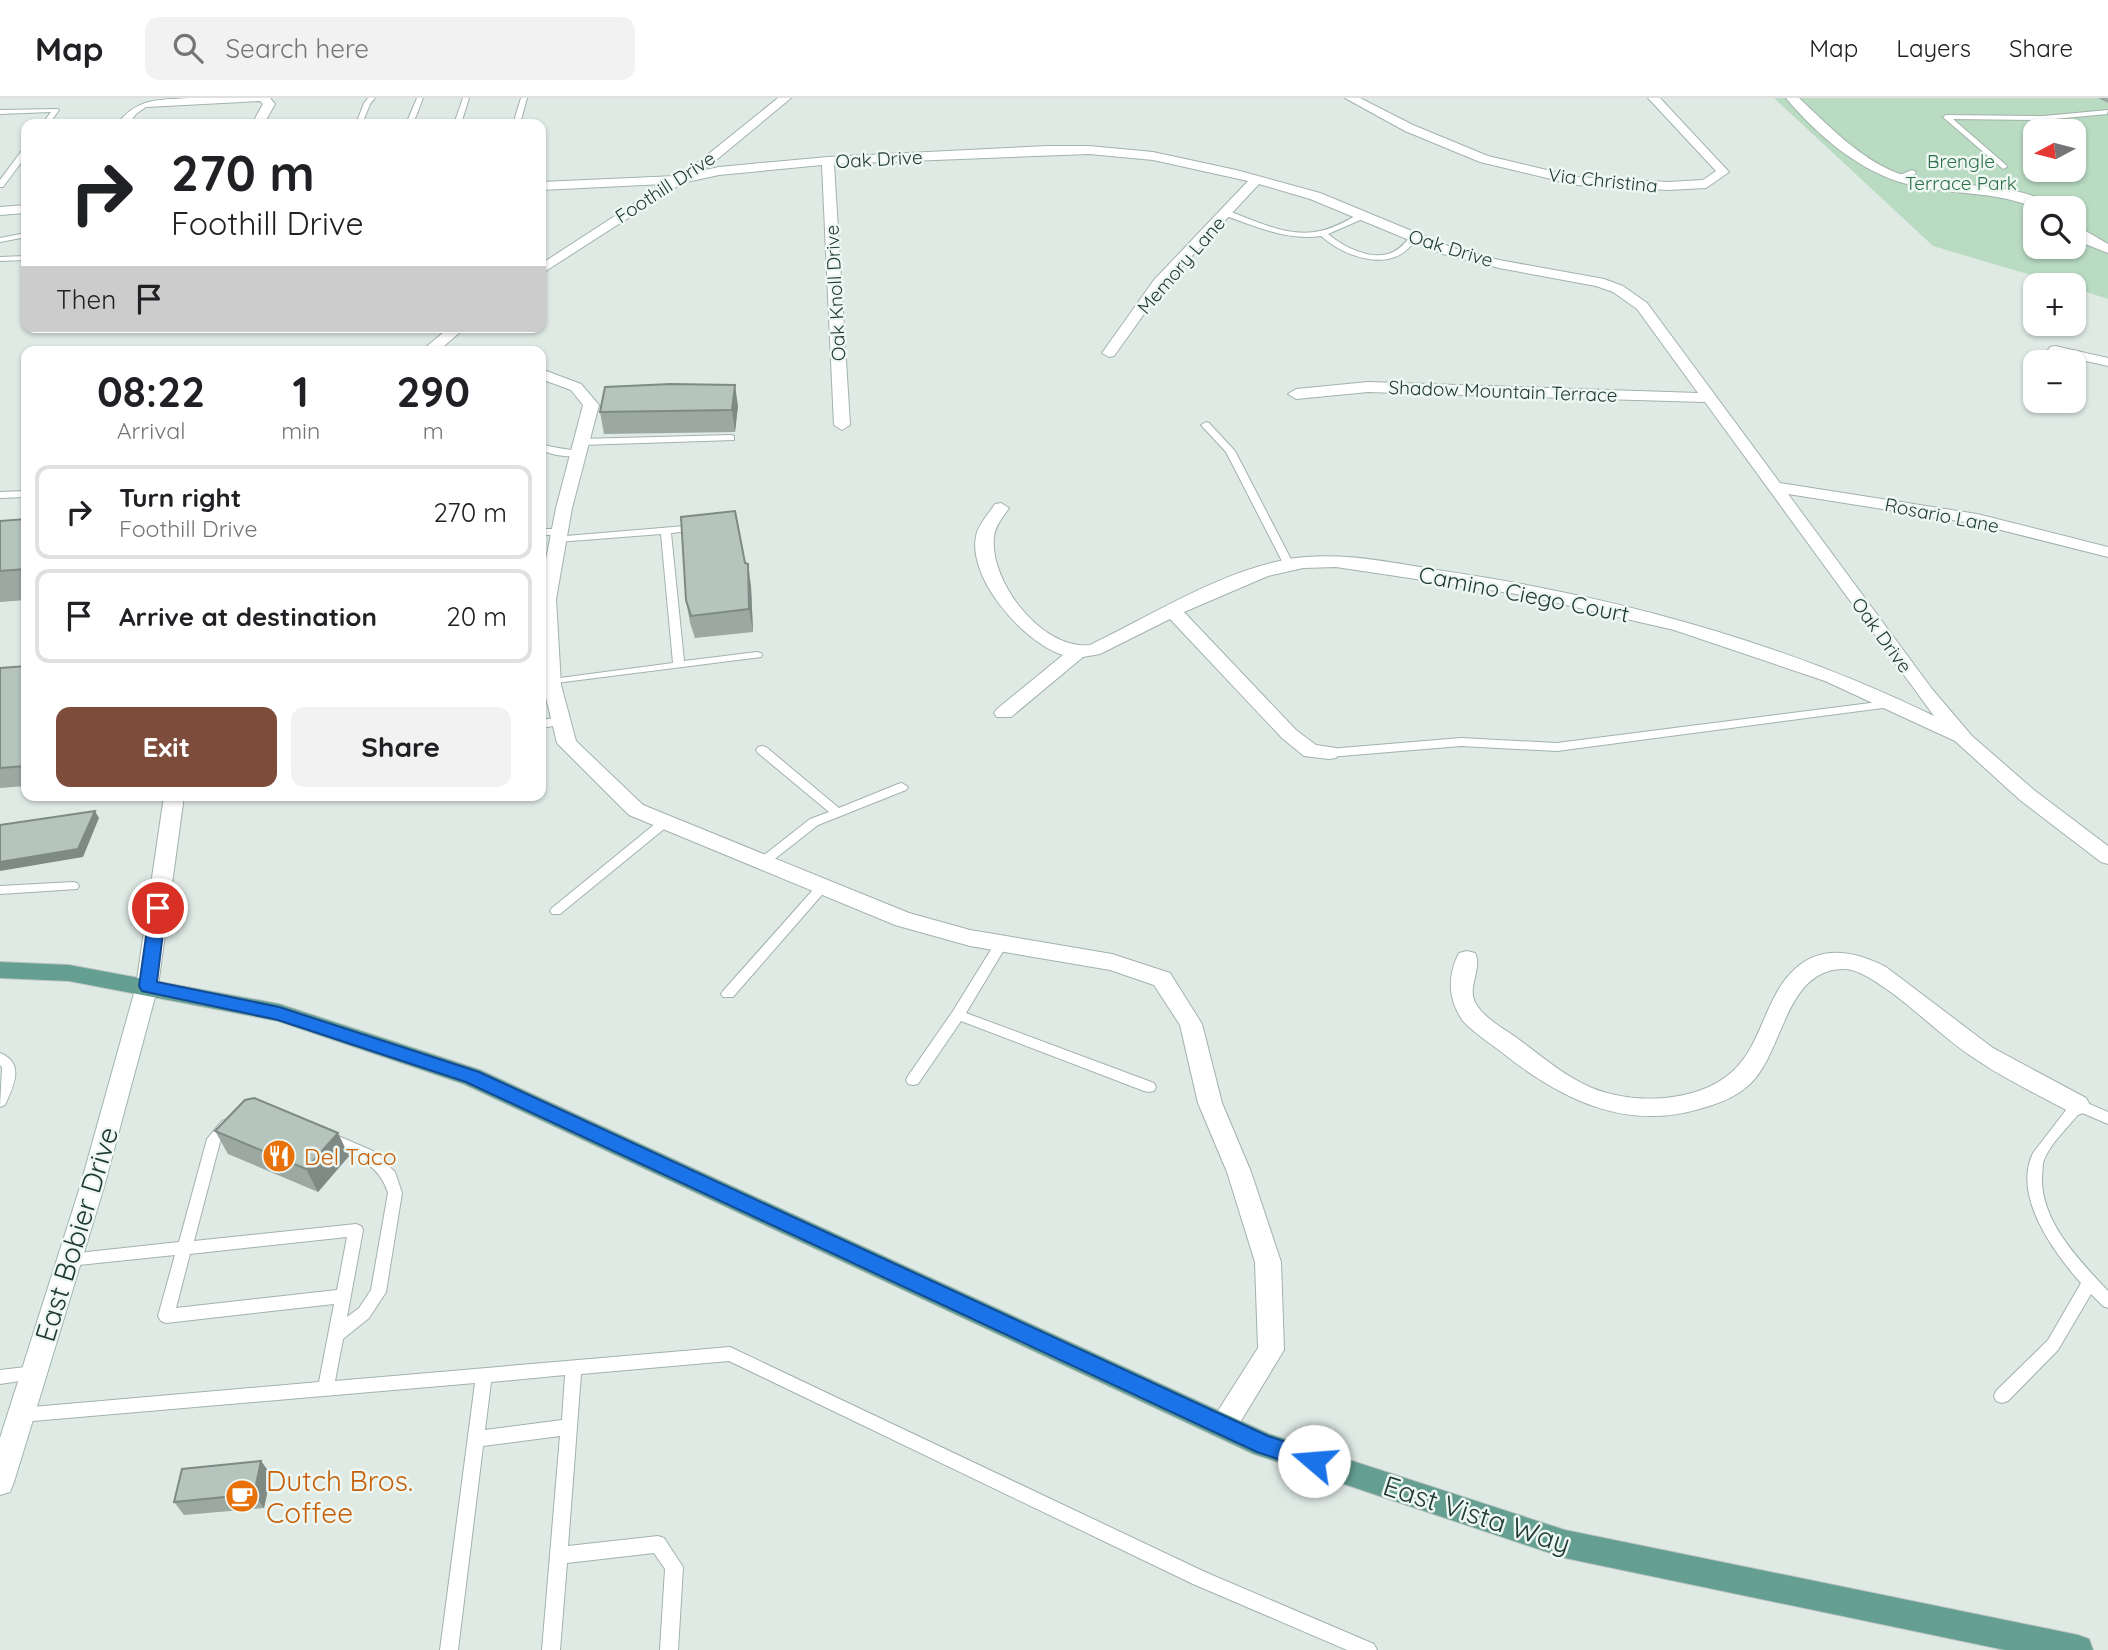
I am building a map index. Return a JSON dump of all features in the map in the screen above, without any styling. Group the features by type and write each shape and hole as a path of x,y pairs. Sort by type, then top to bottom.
{"main road":[{"name":"East Vista Way","path":"0,970 69,973 279,1013 472,1077 1264,1445 1565,1545 2078,1650"}],"street":[{"path":"126,119 132,111 143,104 257,98"},
{"path":"261,119 269,104 264,98"},
{"name":"Foothill Drive","path":"546,267 729,145 785,98"},
{"name":"Via Christina","path":"1351,98 1409,128 1484,159 1576,181 1668,186 1706,184 1723,172 1654,98"},
{"path":"1792,98 1849,152 1871,166 1899,177 1961,190 2023,198"},
{"name":"Oak Drive","path":"546,186 677,180 719,171 828,161 1089,150 1153,156 1315,196 1364,215 1413,239 1448,251 1499,264 1599,282 1618,289 1642,306 1925,693 1965,740 2027,795 2108,857"},
{"name":"Oak Knoll Drive","path":"828,161 842,425"},
{"name":"Memory Lane","path":"1109,353 1159,283 1256,180"},
{"path":"608,225 628,200 624,189 610,183"},
{"path":"0,211 21,209"},
{"path":"2086,238 2108,249"},
{"path":"434,346 451,333"},
{"path":"2086,357 2108,362"},
{"path":"546,376 576,387 591,405 553,534 546,612"},
{"name":"Shadow Mountain Terrace","path":"1296,394 1368,387 1710,398"},
{"name":"Rosario Lane","path":"1774,487 1977,519 2108,552"},
{"path":"1001,508 985,534 990,573 1009,603 1046,643 1078,652"},
{"name":"Camino Ciego Court","path":"1004,713 1078,652 1094,650 1243,579 1289,565 1340,561 1453,577 1604,606 1745,647 1832,677 1895,704 1965,740"},
{"path":"1174,612 1289,734 1311,751 1329,753"},
{"path":"546,634 552,681 551,723 567,743 636,810 903,919 970,938 1112,962 1162,979 1191,1024 1210,1103 1238,1172 1268,1262 1271,1350 1223,1425"},
{"path":"148,986 173,801"},
{"path":"1467,959 1461,993 1473,1018 1583,1095 1620,1106 1675,1106 1716,1097 1744,1076 1762,1047 1787,990 1815,964 1846,960 1873,969 1984,1053 2078,1105"},
{"name":"East Bobier Drive","path":"0,1482 69,1260 148,986"}],"lane":[{"path":"361,119 372,98"},
{"path":"411,119 419,98"},
{"path":"459,119 466,98"},
{"path":"518,119 524,98"},
{"path":"0,112 56,110 50,119"},
{"path":"2003,167 1945,117 2044,118 2107,112"},
{"path":"1,182 21,157"},
{"path":"0,166 15,165"},
{"path":"1899,177 1913,172"},
{"path":"1226,213 1284,233 1322,233 1364,215"},
{"path":"1322,233 1347,250 1378,258 1399,253 1413,239"},
{"path":"0,240 21,236"},
{"path":"0,259 21,258"},
{"path":"1206,425 1230,451 1289,565"},
{"path":"546,449 731,438"},
{"path":"0,495 21,494"},
{"path":"553,534 666,532 713,527"},
{"path":"666,532 679,665"},
{"path":"552,681 757,655"},
{"path":"1329,753 1461,742 1557,747 1895,704"},
{"path":"762,750 838,813"},
{"path":"763,862 814,822 902,787"},
{"path":"556,911 665,822"},
{"path":"0,890 73,886"},
{"path":"728,994 823,886"},
{"path":"913,1080 958,1015 1002,943"},
{"path":"958,1015 1149,1087"},
{"path":"0,1058 9,1065 0,1101"},
{"path":"2108,1118 2078,1105 2036,1160 2037,1202 2064,1253 2108,1301"},
{"path":"244,1117 233,1119 214,1139 166,1316 343,1296"},
{"path":"318,1133 368,1155 390,1177 395,1193 378,1292 364,1313 335,1335"},
{"path":"69,1260 356,1230 326,1388"},
{"path":"2002,1395 2053,1345 2090,1282"},
{"path":"21,1415 730,1354 1199,1578 1368,1650"},
{"path":"551,1650 574,1367"},
{"path":"0,1377 34,1373"},
{"path":"449,1650 484,1375"},
{"path":"475,1439 569,1427"},
{"path":"558,1556 658,1544 674,1567 669,1650"}],"green space":[{"name":"Brengle Terrace Park","path":"1774,98 2108,98 2108,299 2086,292 2086,273 2024,273 1933,246"}],"building":[{"path":"735,385 732,410 600,412 605,387"},
{"path":"735,511 745,563 748,564 749,609 691,616 686,600 681,517"},
{"path":"21,519 21,569 0,571 0,521"},
{"path":"21,666 21,766 0,768 0,668"},
{"path":"95,811 78,849 0,862 0,825"},
{"path":"254,1098 338,1133 306,1169 215,1131 245,1100"},
{"path":"261,1461 254,1494 174,1502 182,1469"}],"place":[{"name":"Del Taco","path":"279,1156"},
{"name":"Dutch Bros. Coffee","path":"242,1496"}],"route":[{"path":"158,908 148,986 279,1013 472,1077 1264,1445 1314,1461"}]}
